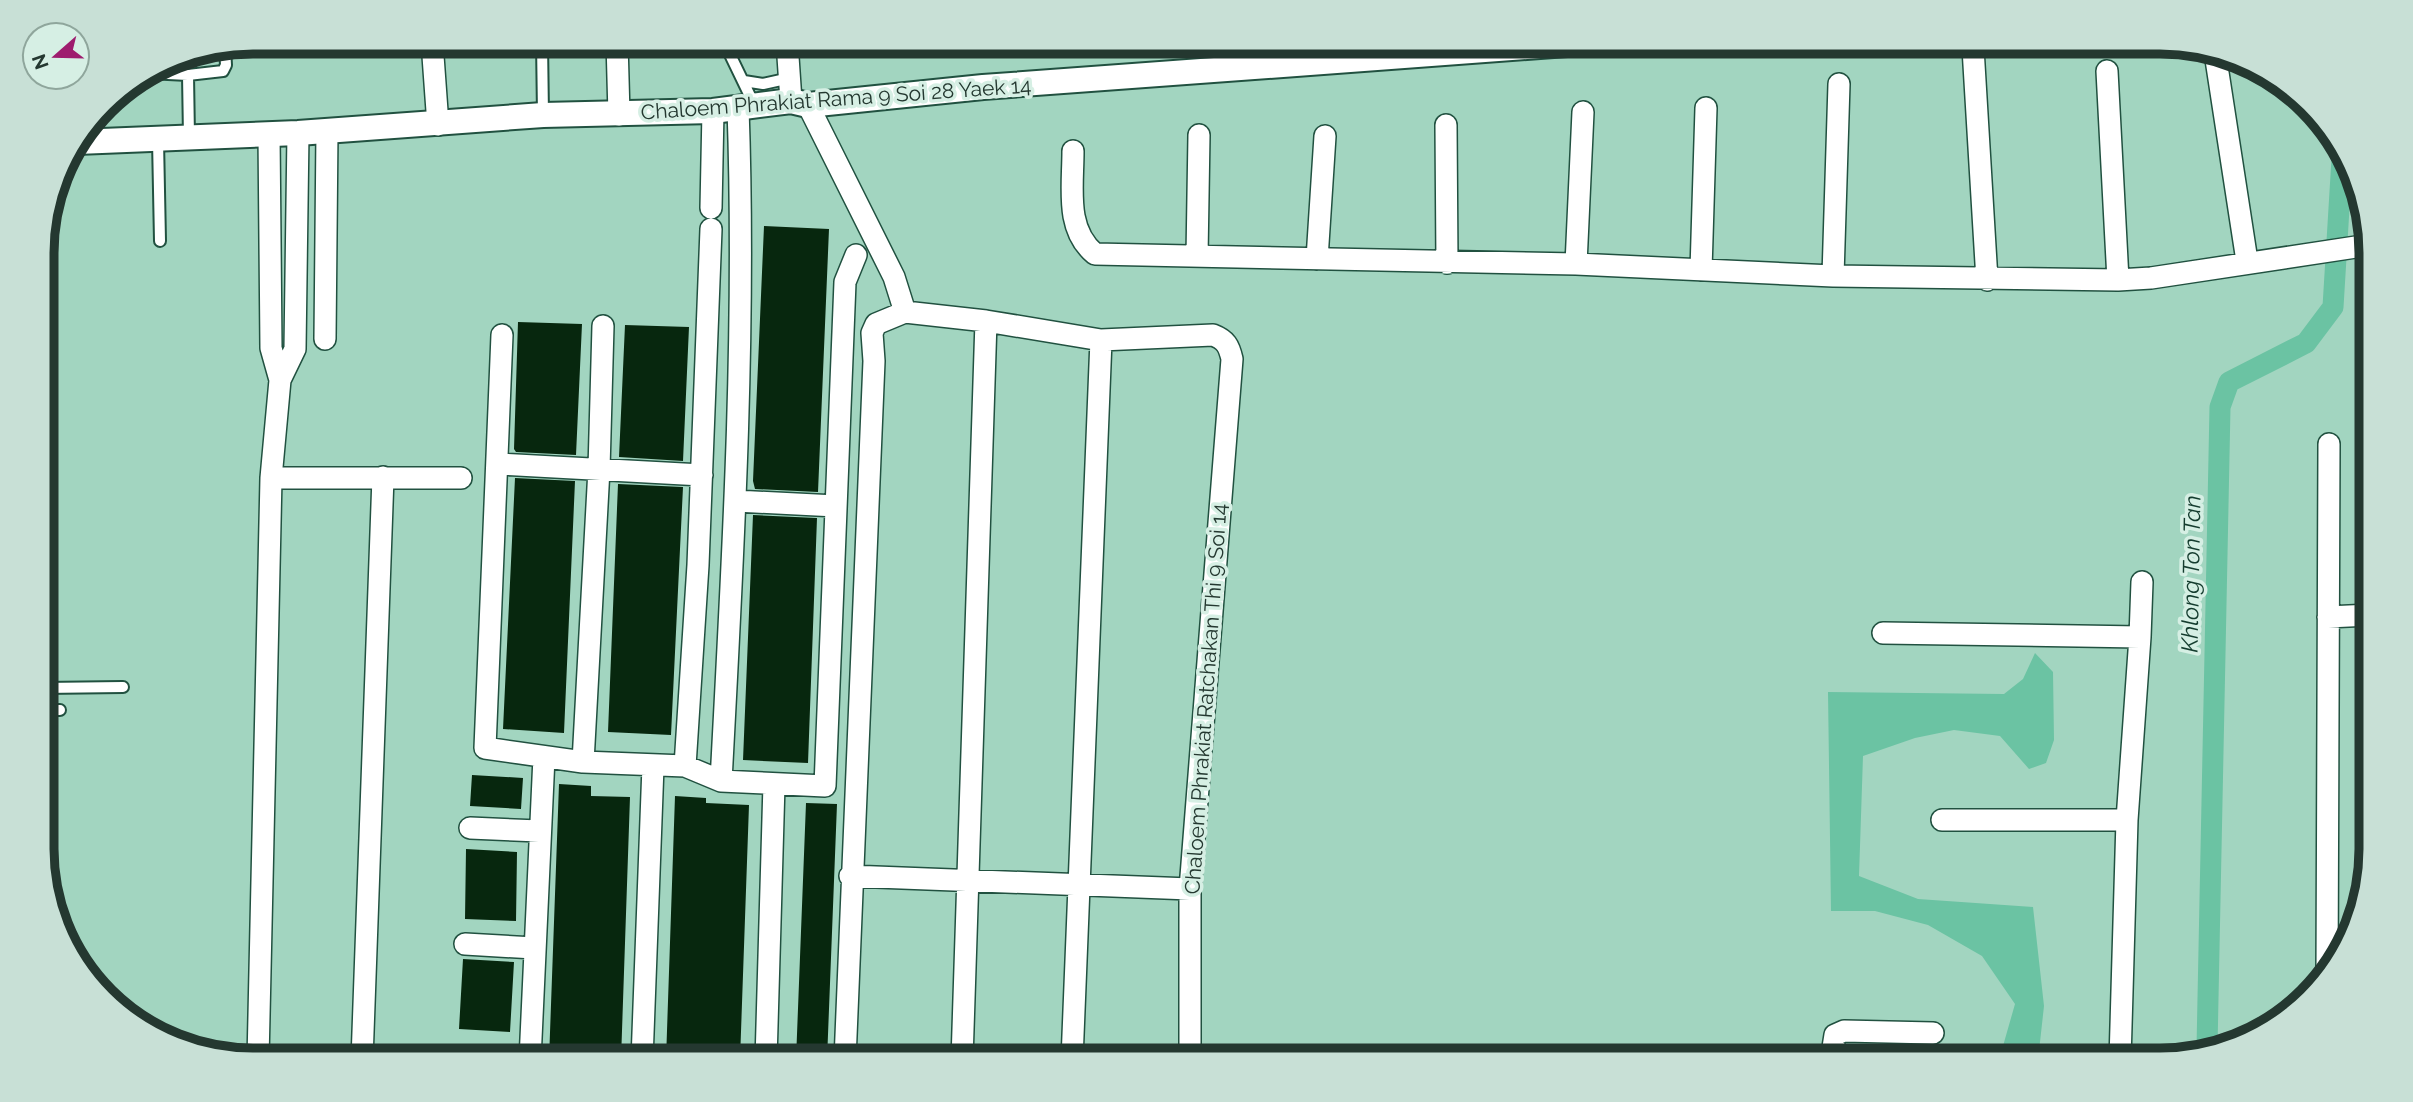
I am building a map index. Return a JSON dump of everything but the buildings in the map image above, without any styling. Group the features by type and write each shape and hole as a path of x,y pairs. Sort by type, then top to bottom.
{"street":[{"name":"Chaloem Phrakiat Rama 9 Soi 28 Yaek 14","path":"89,142 438,125 543,115 713,111 750,108 796,94 983,87 1426,54"},
{"path":"1973,54 1987,280"},
{"path":"433,55 438,125"},
{"path":"617,55 619,115"},
{"path":"789,55 796,94 894,277 905,312"},
{"path":"2217,63 2247,261"},
{"path":"2107,71 2118,280"},
{"path":"1833,276 1839,84"},
{"path":"721,781 736,502 742,221 750,108"},
{"path":"1702,270 1706,108"},
{"path":"685,766 704,431 713,111"},
{"path":"1576,264 1583,112"},
{"path":"1446,125 1447,263"},
{"path":"325,338 327,131"},
{"path":"258,1048 271,478 280,380 295,349 298,133"},
{"path":"269,134 271,348 280,380"},
{"path":"1197,256 1199,135"},
{"path":"1317,258 1325,136"},
{"path":"1073,151 1074,226 1082,243 1095,254 1576,264 1987,280 2118,280 2151,278 2247,261 2358,246"},
{"path":"502,335 499,464 485,748 583,762 685,766 721,781 825,786 845,282 856,255"},
{"path":"845,1048 850,876 874,361 872,332 876,324 905,312 986,321 1101,340 1073,1048"},
{"path":"962,1048 986,321"},
{"path":"583,762 599,469 603,326"},
{"name":"Chaloem Phrakiat Ratchakan Thi 9 Soi 14","path":"1101,340 1213,335 1224,340 1232,359 1190,889 1190,1048"},
{"path":"704,431 736,433"},
{"path":"2327,956 2329,444"},
{"path":"499,464 702,475"},
{"path":"362,1048 383,477"},
{"path":"271,478 461,478"},
{"path":"736,502 836,506"},
{"path":"698,565 733,567"},
{"path":"2120,1047 2127,820 2142,582"},
{"path":"2329,617 2359,616"},
{"path":"1883,633 2140,637"},
{"path":"530,1048 544,757"},
{"path":"642,1048 653,766"},
{"path":"766,1048 774,785"},
{"path":"1942,820 2127,820"},
{"path":"470,828 539,831"},
{"path":"850,876 1190,889"},
{"path":"466,944 534,948"},
{"path":"1833,1047 1835,1035 1844,1031 1933,1033"}],"lane":[{"path":"542,55 543,115"},
{"path":"731,55 750,96 750,108"},
{"path":"167,74 188,75 226,69 225,57"},
{"path":"188,75 189,138"},
{"path":"744,81 796,94"},
{"path":"158,140 160,242"},
{"path":"54,688 123,687"},
{"path":"54,710 60,710"}],"shaded area":[{"path":"2035,653 2053,672 2054,740 2046,763 2029,769 2000,736 1954,730 1915,738 1863,756 1859,876 1918,899 2033,907 2044,1006 2039,1047 2003,1047 2015,1004 1982,956 1928,925 1875,911 1831,911 1828,692 2004,694 2023,679"}],"waterway":[{"name":"Khlong Ton Tan","path":"2207,1042 2220,407 2229,382 2306,343 2333,307 2341,172"}]}
